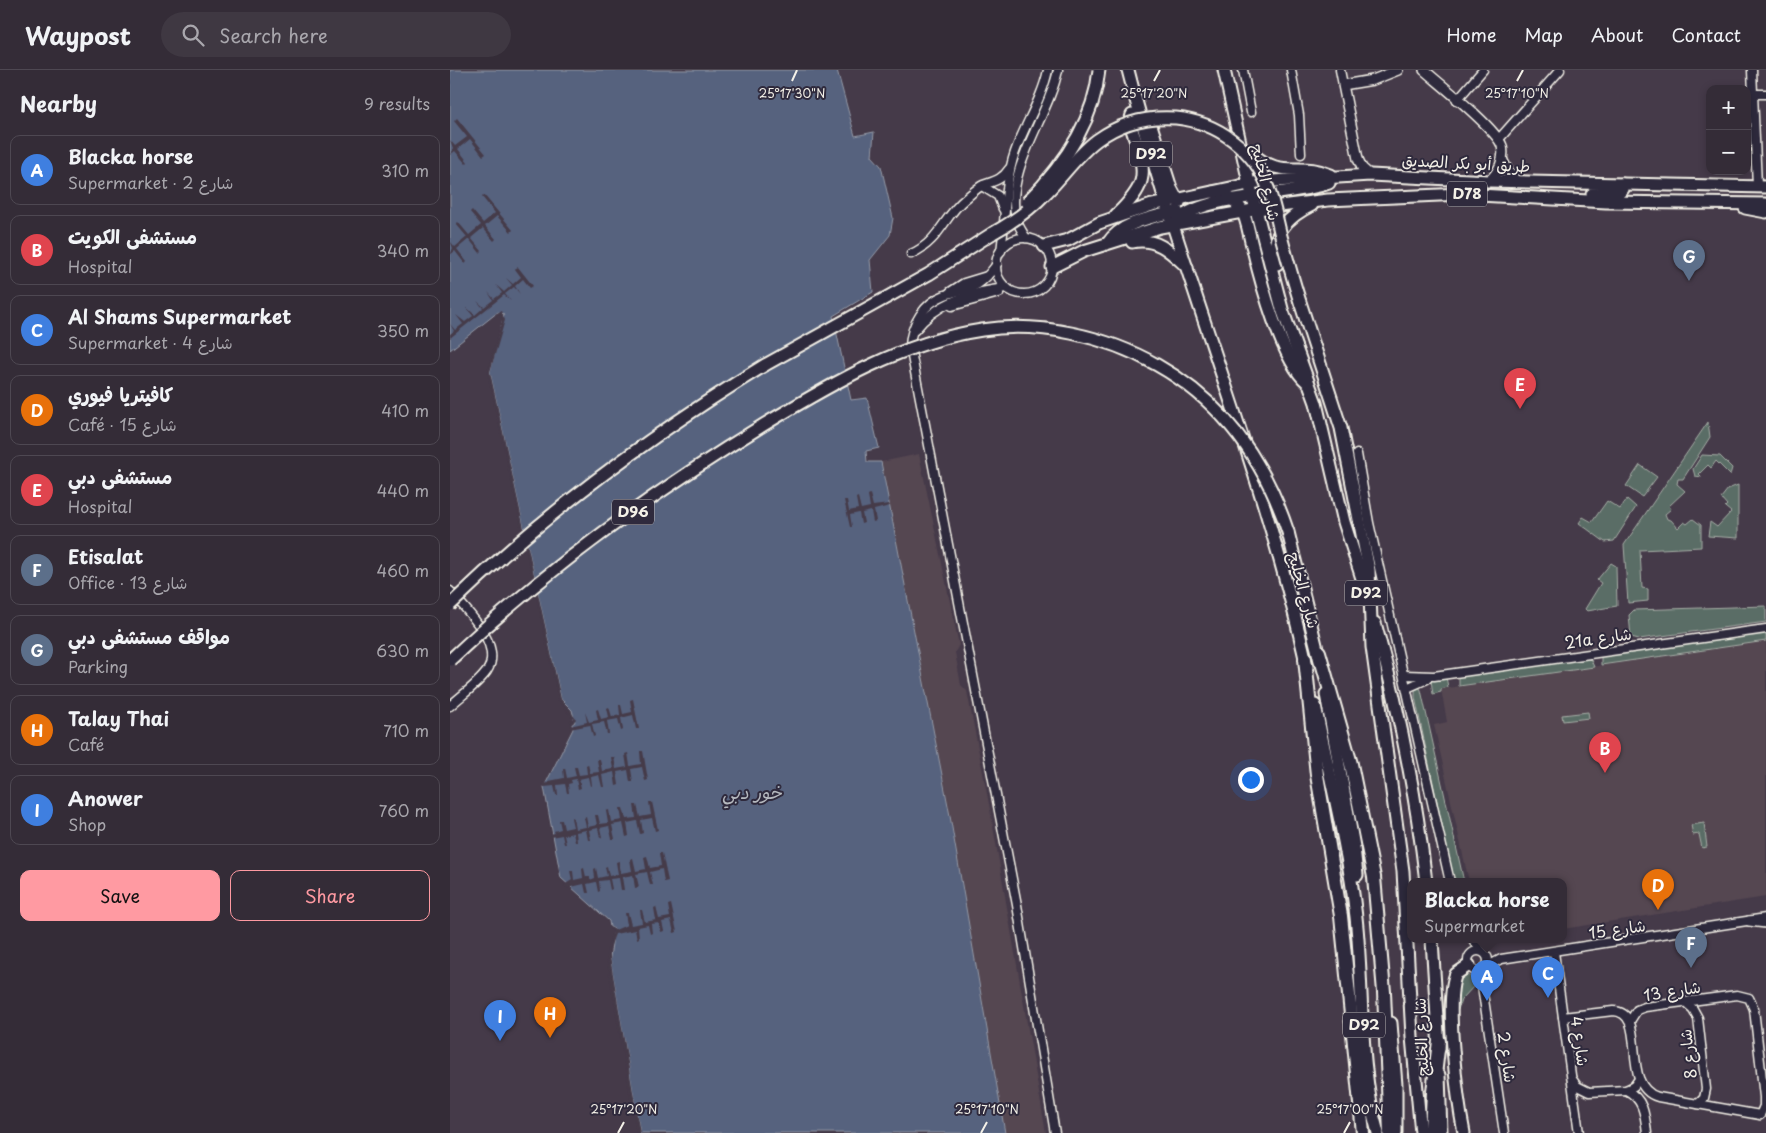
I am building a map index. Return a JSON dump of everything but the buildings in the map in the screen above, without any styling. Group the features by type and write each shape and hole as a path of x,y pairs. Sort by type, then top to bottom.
{"highway":[{"path":"1319,652 1344,736 1370,849 1384,992 1390,1133"},
{"path":"1305,659 1317,775 1341,916 1363,1133"},
{"path":"1431,1133 1432,1092 1439,1041"}],"main road":[{"path":"993,233 1032,197 1071,147 1089,114 1099,70"},
{"name":"شارع الخليج","path":"1128,70 1137,108 1171,200 1172,218 1262,498 1305,659 1346,854 1356,912 1367,1075 1378,1133"},
{"name":"شارع الخليج","path":"1224,70 1252,196 1282,309 1310,385 1344,522 1371,607 1401,724 1425,878"},
{"path":"1044,246 1068,240 1112,218 1136,195 1142,183 1143,162 1130,122 1137,108"},
{"path":"450,605 517,544 606,472 692,411 765,366 929,274 1032,207 1085,150 1108,132 1126,124 1146,119 1167,118 1188,120 1208,126 1225,135 1241,147 1260,171 1272,199 1300,302 1330,392 1345,446 1368,570 1372,647 1403,871 1412,1037 1421,1133"},
{"path":"1239,140 1259,160 1276,168 1315,170 1336,177"},
{"name":"طريق أبو بكر الصديق","path":"1112,218 1171,200 1249,183 1370,175 1517,182 1761,186"},
{"path":"1172,218 1189,210 1231,199 1326,184 1336,177"},
{"path":"1231,199 1249,183"},
{"path":"1553,199 1576,195 1619,194 1623,189 1622,184"},
{"path":"1208,192 1231,199 1243,212 1257,268 1287,357 1296,372 1310,385"},
{"name":"طريق أبو بكر الصديق","path":"1108,243 1172,218 1213,217 1328,200 1462,194 1606,202 1766,204"},
{"path":"1697,203 1722,198 1766,197"},
{"path":"1171,200 1189,210 1213,217"},
{"path":"1282,309 1284,289 1274,251 1276,236 1288,220 1298,212 1328,200"},
{"path":"1735,203 1750,210 1766,212"},
{"path":"1052,267 1078,253 1108,243 1118,244 1144,240 1162,245 1188,269"},
{"name":"D96","path":"450,660 541,581 612,527 742,438 813,396 881,360 934,341 984,329 1040,328 1081,336 1128,351 1177,377 1210,403 1242,440 1270,485 1288,532 1319,652"},
{"path":"1319,652 1356,859 1356,912"},
{"name":"شارع الخليج","path":"1432,943 1439,1041 1440,1133"},
{"path":"1464,1133 1456,1080 1452,993 1456,974 1470,962"},
{"path":"1384,992 1391,1024 1396,1085 1396,1133"}],"street":[{"path":"1048,70 1042,94 1021,138 1011,167 1001,251 996,264 988,276 972,287 946,295 923,311 914,324 910,338 912,363 1017,905 1055,1133"},
{"path":"1026,238 1015,213 1018,179 1024,154 1049,102 1058,70"},
{"path":"1243,70 1251,112"},
{"path":"1291,70 1299,115 1301,154"},
{"path":"1340,70 1359,164 1370,175"},
{"path":"1344,85 1373,80 1398,70"},
{"path":"1424,70 1499,139 1502,159 1508,171 1517,182"},
{"path":"1457,100 1483,70"},
{"path":"1499,139 1560,70"},
{"path":"1752,70 1761,186"},
{"path":"1753,94 1766,94"},
{"path":"1489,181 1498,171 1502,159"},
{"path":"911,254 932,241 954,210 982,186 999,180 1011,167"},
{"path":"982,186 998,196 1004,215"},
{"path":"910,338 924,320 943,307 974,292 1010,290 1028,294 1038,290 1048,280 1052,267 1049,254 1044,246 1026,238 1012,241 1001,251"},
{"path":"996,264 1000,280 1010,290"},
{"path":"1357,454 1369,523 1449,878"},
{"path":"450,591 485,635 492,652 492,661 483,677 450,706"},
{"name":"21a شارع","path":"1404,675 1434,676 1766,629"},
{"name":"21a شارع","path":"1407,688 1434,676"},
{"name":"شارع 15","path":"1470,962 1480,970 1501,959 1766,918"},
{"path":"1749,921 1766,923"},
{"path":"1470,962 1473,943"},
{"path":"1475,943 1484,954"},
{"path":"1470,962 1476,951 1484,954"},
{"name":"شارع 4","path":"1554,952 1579,1133"},
{"name":"شارع 15","path":"1484,954 1501,959"},
{"name":"شارع 2","path":"1484,954 1485,967 1482,986 1504,1133"},
{"name":"شارع 2","path":"1470,962 1482,986"},
{"name":"شارع 13","path":"1563,1018 1618,1011 1625,1014 1630,1021 1634,1013 1641,1008 1743,995 1752,1003 1764,1102 1760,1115"},
{"name":"شارع 8","path":"1685,1002 1693,1008 1698,1018 1706,1089 1704,1098 1698,1104"},
{"path":"1630,1021 1639,1079 1643,1090 1658,1097 1760,1115 1766,1122"},
{"path":"1570,1075 1578,1086 1589,1092"},
{"path":"1575,1106 1580,1098 1589,1092 1626,1090 1634,1086 1639,1079"},
{"path":"1626,1090 1639,1100 1644,1109 1647,1133"},
{"path":"1644,1109 1649,1101 1658,1097"}],"shaded area":[{"path":"919,454 959,645 955,652 961,685 967,691 990,809 1046,1133 1005,1133 950,816 881,462"},
{"path":"1766,641 1766,897 1567,928 1567,878 1468,878 1434,725 1447,722 1441,689"}],"green space":[{"path":"1708,422 1710,437 1683,479 1678,479 1677,484 1685,491 1669,506 1671,509 1665,514 1667,519 1671,520 1678,528 1684,522 1687,524 1693,519 1701,525 1701,547 1640,550 1642,588 1648,589 1648,601 1628,603 1624,545"},
{"path":"1702,455 1720,456 1732,468 1730,475 1716,461 1711,468 1708,465 1699,474 1702,477 1695,476 1693,469"},
{"path":"1640,465 1657,477 1642,497 1626,486"},
{"path":"1738,485 1738,538 1708,536 1710,522 1717,527 1731,512 1725,507 1727,505 1721,498 1728,489"},
{"path":"1627,499 1636,507 1614,541 1605,542 1579,523 1583,517 1592,522 1607,501 1620,509"},
{"path":"1611,563 1616,566 1617,606 1587,611 1585,609 1601,583 1597,580"},
{"path":"1766,606 1766,622 1639,639 1631,637 1629,615 1634,610"},
{"path":"1766,630 1766,641 1601,665 1601,656"},
{"path":"1585,657 1591,660 1594,667 1459,686 1459,676"},
{"path":"1446,677 1448,687 1441,689 1441,692 1433,694 1431,680"},
{"path":"1420,688 1421,690 1463,878 1454,878 1450,863 1415,690"},
{"path":"1588,712 1589,718 1563,721 1562,715"},
{"path":"1704,823 1707,847 1702,848 1699,834 1693,835 1691,825"},
{"path":"1463,974 1473,977 1475,985 1461,1000 1458,1010 1455,1010 1456,982"}],"water":[{"name":"خور دبي","path":"450,70 837,70 855,136 874,132 872,156 881,166 893,218 890,235 870,260 873,292 833,316 851,400 867,398 879,448 866,451 867,462 881,462 950,816 1005,1133 640,1133 610,958 614,929 610,927 609,921 561,878 544,787 573,729 572,724 575,722 572,710 561,699 490,372 504,314 498,312 450,350"}],"pier":[{"path":"457,118 486,154 483,156 470,139 458,149 468,162 466,164 455,151 450,155 453,148 450,140 455,146 467,137 454,121"},
{"path":"484,195 513,230 511,232 497,216 485,226 496,239 494,241 483,228 471,238 482,251 480,253 469,239 457,249 467,262 465,264 455,251 450,255 453,248 450,241 455,247 467,237 456,224 458,222 469,235 481,225 470,212 472,210 483,223 495,213 482,197"},
{"path":"518,267 533,286 530,288 523,279 515,286 520,294 514,287 505,294 511,301 504,295 450,338 450,334 454,331 450,324 455,330 463,324 456,315 465,322 473,316 466,307 475,315 483,308 477,301 484,307 493,300 488,292 494,299 502,293 496,285 504,292 512,285 506,278 513,284 521,277 515,269"},
{"path":"501,311 505,320 490,372 561,699 576,719 572,724 570,722 574,719 559,700 488,373 502,320 500,314 496,316 495,314"},
{"path":"870,494 873,506 889,504 890,506 874,510 876,521 873,522 871,511 862,513 864,523 861,524 859,513 850,515 852,527 850,527 844,500 847,500 849,511 858,509 856,498 858,497 861,509 870,507 868,495"},
{"path":"633,699 639,729 636,729 633,715 621,718 623,730 621,731 618,719 607,721 609,734 607,734 604,722 592,724 595,736 593,737 590,725 570,729 570,726 587,722 585,712 589,722 598,720 596,710 598,709 601,719 609,717 607,708 609,707 612,717 620,715 619,705 621,705 623,714 632,712 630,700"},
{"path":"640,751 643,751 648,780 645,781 642,767 631,769 633,782 630,782 628,770 617,772 619,785 616,786 614,772 602,775 604,787 602,787 599,775 591,777 592,785 590,786 588,777 579,779 581,788 578,789 576,779 571,780 572,783 568,784 569,793 567,793 565,784 557,785 558,795 556,795 554,786 544,787 543,784 549,783 549,781 564,778 563,769 565,768 567,778 576,776 574,767 577,767 579,775 587,774 586,765 588,764 590,773 599,772 597,759 600,759 602,771 613,769 611,757 614,757 616,769 627,767 625,754 628,753 630,766 641,764"},
{"path":"649,802 652,802 658,830 655,831 652,818 641,820 643,833 640,834 637,821 627,823 629,836 626,837 623,823 612,825 615,839 612,839 609,826 600,828 602,837 600,838 598,828 589,830 591,840 588,840 586,830 576,832 577,842 575,842 573,833 564,835 566,844 564,844 562,835 551,837 550,834 561,829 559,820 562,820 564,829 573,827 571,818 573,817 575,829 586,827 584,818 586,817 588,827 597,825 595,815 598,815 600,824 608,823 606,811 609,810 611,822 622,820 620,808 623,808 626,819 636,818 634,805 637,805 640,817 651,815"},
{"path":"659,853 662,853 668,881 664,882 662,869 650,872 653,885 650,885 647,872 636,874 639,887 635,888 633,875 622,877 624,890 621,890 619,878 610,879 612,889 610,890 608,880 599,881 600,891 598,892 596,882 587,884 589,893 586,893 584,884 567,888 564,885 572,880 570,871 573,871 574,880 583,878 582,869 584,868 586,877 590,877 590,880 595,878 594,869 596,868 598,878 607,876 605,867 607,866 609,876 618,874 616,862 619,861 621,873 632,871 630,859 633,858 636,871 646,869 644,857 647,856 650,868 661,866"},
{"path":"671,904 677,932 674,933 671,920 662,922 664,931 661,932 659,923 651,924 652,933 650,934 648,925 638,927 639,938 637,939 635,930 615,934 609,951 640,1133 637,1133 607,958 607,951 613,932 610,927 615,930 627,925 625,913 628,913 631,925 642,923 640,910 642,910 645,922 656,920 654,908 656,907 659,919 670,917 668,905"}],"place":[{"name":"مواقف مستشفى دبي","path":"1689,281"},
{"name":"مستشفى دبي","path":"1520,409"},
{"name":"مستشفى الكويت","path":"1605,773"},
{"name":"كافيتريا فيوري","path":"1658,910"},
{"name":"Etisalat","path":"1691,968"},
{"name":"Al Shams Supermarket","path":"1548,998"},
{"name":"Blacka horse","path":"1487,1001"},
{"name":"Talay Thai","path":"550,1038"},
{"name":"Anower","path":"500,1041"}]}
